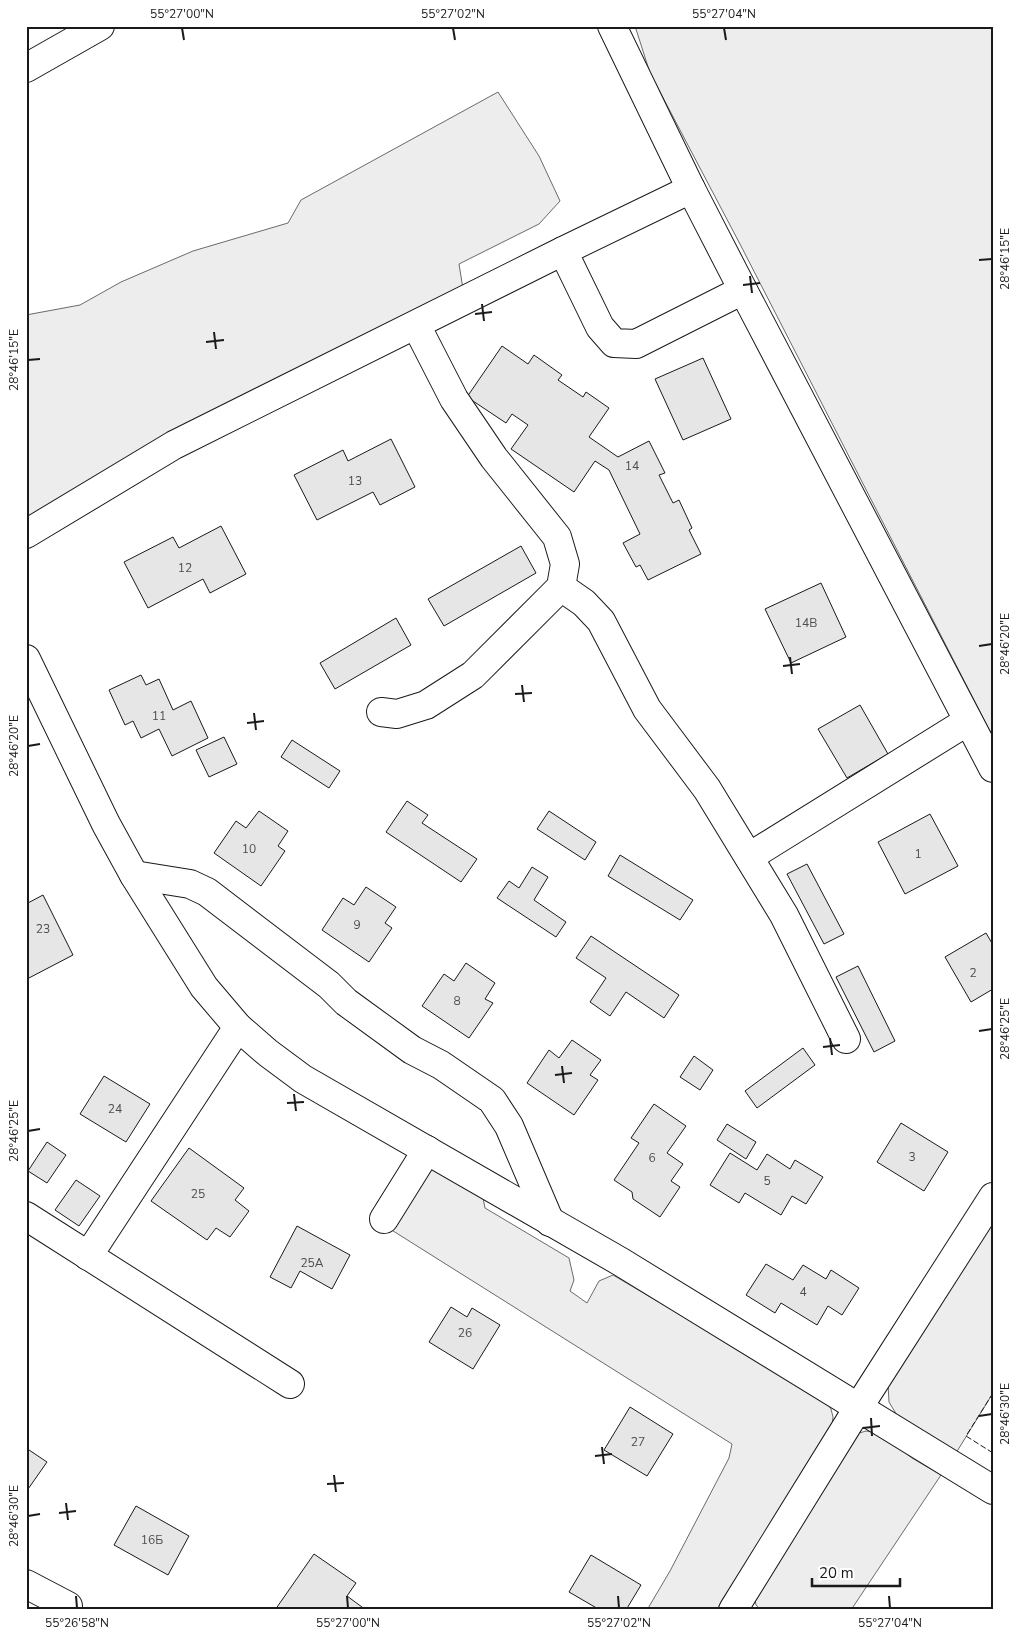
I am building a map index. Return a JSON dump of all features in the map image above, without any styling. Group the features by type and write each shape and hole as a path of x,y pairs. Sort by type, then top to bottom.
{"street":[{"path":"26,68 100,26"},
{"path":"612,26 691,189 993,768"},
{"path":"26,534 174,445 691,189"},
{"path":"563,251 600,327 614,342 636,344 743,290"},
{"path":"381,712 397,714 426,705 473,674 561,588 564,564 557,537 494,458 454,399 416,325"},
{"path":"561,588 584,603 601,621 647,709 707,789 784,915 846,1039"},
{"path":"26,659 106,824 134,876 204,987 238,1027 268,1053 304,1079 630,1267 993,1490"},
{"path":"749,857 968,721"},
{"path":"134,876 190,884 207,892 329,985 346,1002 412,1050 441,1065 492,1100 509,1126 550,1222"},
{"path":"88,1256 238,1027"},
{"path":"384,1219 427,1150"},
{"path":"738,1608 858,1408 993,1197"},
{"path":"26,1216 290,1384"},
{"path":"26,1584 68,1606"}],"shaded area":[{"path":"635,26 993,26 993,737 650,73"},
{"path":"498,92 539,156 560,201 539,224 459,264 463,289 26,524 26,315 80,305 121,282 193,251 288,223 301,200"},
{"path":"428,1165 483,1198 485,1208 569,1258 574,1280 570,1291 587,1303 599,1281 613,1275 826,1401 833,1417 832,1426 719,1610 647,1610 670,1571 729,1458 732,1444 390,1229"},
{"path":"993,1219 993,1393 956,1453 898,1417 889,1402 888,1384"},
{"path":"866,1431 879,1433 912,1458 941,1475 851,1610 761,1610 756,1605 755,1600 856,1434"}],"building":[{"path":"502,346 528,364 534,355 562,375 558,380 583,397 586,392 609,408 589,437 618,457 649,441 665,473 659,475 673,503 679,500 692,528 689,530 701,554 648,580 640,565 636,567 623,543 640,534 609,470 595,461 574,492 511,449 528,425 512,414 506,423 467,397"},
{"path":"703,358 731,419 683,440 655,379"},
{"path":"391,439 415,487 380,505 373,492 317,520 294,475 343,450 348,461"},
{"path":"221,526 246,574 210,593 203,579 148,608 124,562 173,537 179,548"},
{"path":"521,546 536,573 444,626 428,599"},
{"path":"821,583 846,637 791,663 765,609"},
{"path":"396,618 411,645 335,689 320,663"},
{"path":"141,675 146,685 159,679 173,710 191,701 208,738 172,756 159,729 141,738 133,721 125,725 109,690"},
{"path":"860,705 888,754 847,778 818,729"},
{"path":"224,737 237,764 209,777 196,750"},
{"path":"292,740 340,771 329,788 281,757"},
{"path":"407,801 428,815 422,823 477,859 461,882 386,832"},
{"path":"259,811 288,831 278,846 285,851 261,886 214,853 236,821 246,828"},
{"path":"549,811 596,842 585,860 537,829"},
{"path":"930,814 958,866 905,894 878,842"},
{"path":"620,855 693,900 680,920 608,876"},
{"path":"807,864 844,934 824,944 787,874"},
{"path":"532,867 548,877 534,900 566,922 556,937 497,898 509,881 519,888"},
{"path":"366,887 396,907 385,923 392,928 369,962 322,930 343,898 354,905"},
{"path":"43,895 73,955 27,979 26,904"},
{"path":"986,933 993,945 993,989 971,1002 945,957"},
{"path":"591,936 679,995 664,1018 626,992 610,1016 590,1002 606,978 576,958"},
{"path":"466,963 495,983 485,999 493,1003 469,1038 422,1006 444,974 454,981"},
{"path":"858,966 895,1041 874,1052 836,977"},
{"path":"572,1040 601,1060 590,1075 598,1080 574,1115 527,1083 549,1050 559,1058"},
{"path":"803,1048 815,1065 757,1108 745,1091"},
{"path":"694,1056 713,1070 700,1090 680,1077"},
{"path":"104,1076 150,1104 126,1142 80,1114"},
{"path":"654,1104 686,1126 667,1153 683,1164 671,1181 680,1187 660,1217 633,1199 632,1192 614,1180 639,1143 631,1138"},
{"path":"901,1123 948,1152 924,1191 877,1162"},
{"path":"727,1124 756,1142 746,1159 717,1140"},
{"path":"47,1142 66,1155 47,1183 28,1171"},
{"path":"189,1148 244,1188 235,1200 249,1211 230,1237 216,1228 207,1240 151,1201"},
{"path":"730,1153 757,1170 767,1154 790,1169 795,1160 823,1177 806,1204 792,1196 781,1215 745,1193 739,1203 710,1185"},
{"path":"76,1180 100,1196 79,1226 55,1210"},
{"path":"297,1226 350,1255 332,1289 300,1271 291,1288 270,1277"},
{"path":"766,1264 793,1280 803,1265 826,1279 831,1270 859,1288 842,1315 828,1306 817,1325 781,1303 775,1313 746,1295"},
{"path":"451,1307 467,1317 472,1308 500,1325 473,1369 429,1342"},
{"path":"630,1407 673,1434 647,1476 604,1450"},
{"path":"26,1448 47,1462 26,1492"},
{"path":"136,1506 189,1536 168,1575 114,1545"},
{"path":"314,1554 356,1583 347,1596 366,1610 275,1610"},
{"path":"591,1555 641,1585 626,1610 600,1610 569,1592"}],"fence":[{"path":"993,1393 966,1436 993,1453"}]}
